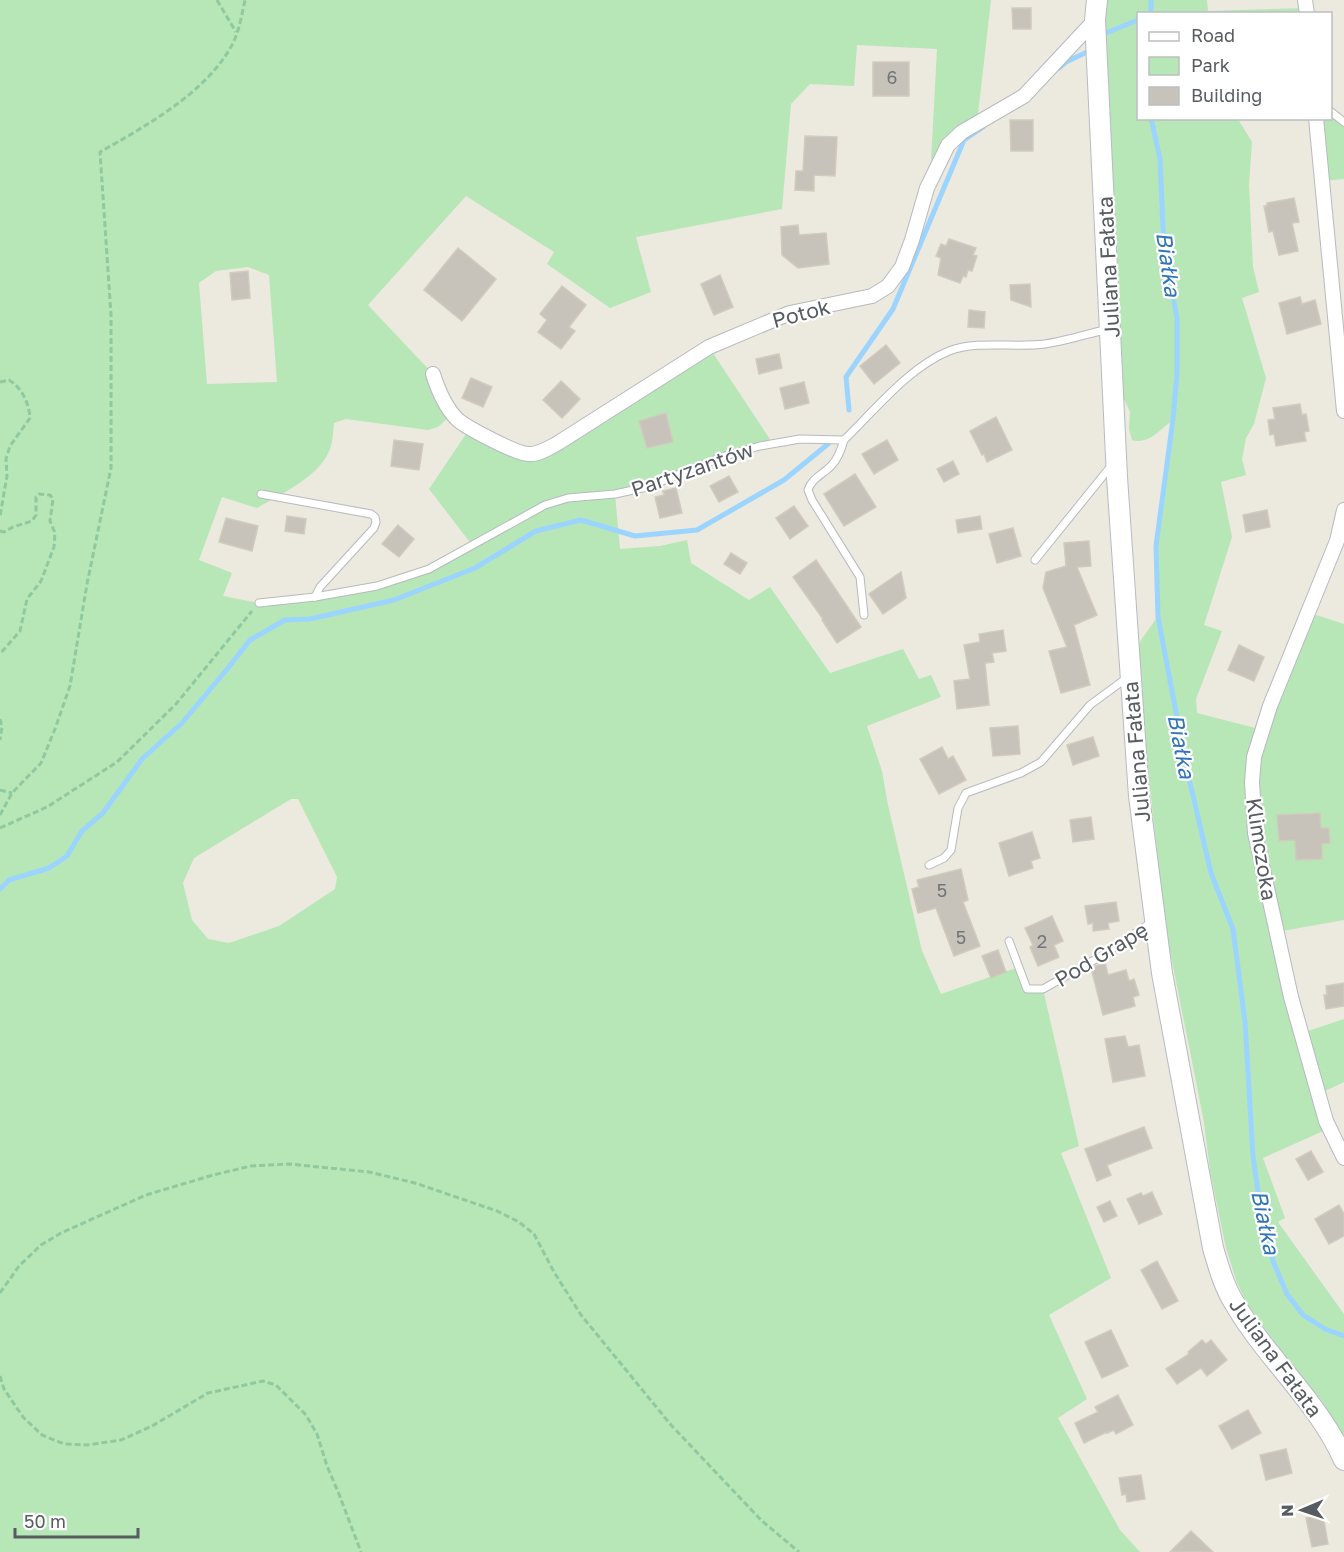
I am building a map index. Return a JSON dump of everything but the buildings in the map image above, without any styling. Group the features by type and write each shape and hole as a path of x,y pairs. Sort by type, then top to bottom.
{"street":[{"name":"Juliana Fałata","path":"1098,0 1095,20 1130,675 1138,796 1162,973 1213,1248 1224,1283 1236,1306 1279,1365 1314,1407 1344,1460"},
{"name":"Potok","path":"433,374 446,404 458,420 511,451 526,455 536,454 558,443 709,347 790,313 872,296 888,286 902,267 927,188 948,145 962,132 1024,96 1095,20"},
{"path":"1316,120 1344,411"},
{"name":"Klimczoka","path":"1344,510 1337,541 1270,706 1254,757 1252,782 1255,833 1291,997 1326,1120 1344,1158"}],"lane":[{"path":"1332,113 1344,122"},
{"path":"864,615 860,577 808,490 811,481 832,465 840,453 844,440 892,392 930,361 950,351 972,346 1044,344 1111,328"},
{"name":"Partyzantów","path":"259,603 315,597 377,586 429,569 553,502 568,498 615,494 647,487 724,456 760,446 800,439 844,440"},
{"path":"1035,560 1117,459"},
{"path":"261,494 371,514 375,517 374,528 320,587 315,597"},
{"path":"929,865 944,858 951,850 958,808 966,793 1021,773 1041,762 1090,705 1130,675"},
{"name":"Pod Grapę","path":"1009,941 1027,989 1043,988 1103,956 1154,921"}],"path":[{"path":"217,0 236,32"},
{"path":"0,815 12,793 41,763 70,686 87,584 111,468 111,315 100,152 143,128 184,98 216,70 233,43 245,0"},
{"path":"0,382 9,380 15,384 27,400 30,418 10,446 6,459 7,476 0,516"},
{"path":"0,531 4,532 32,521 36,515 36,497 39,494 50,495 53,499 50,521 55,533 54,547 41,581 27,599 20,631 0,654"},
{"path":"0,828 47,807 117,762 176,704 259,603"},
{"path":"0,719 2,727 0,740"},
{"path":"0,790 12,793"},
{"path":"0,1293 19,1266 41,1245 61,1233 146,1195 213,1175 251,1167 289,1164 369,1172 415,1183 497,1211 519,1222 534,1234 559,1281 581,1315 671,1425 761,1520 799,1552"},
{"path":"0,1376 4,1389 22,1417 42,1435 64,1444 87,1445 121,1440 152,1426 208,1393 263,1381 276,1385 306,1415 317,1434 327,1466 361,1552"}],"green space":[{"path":"0,0 991,0 977,123 940,157 931,161 937,49 857,45 854,86 810,84 791,104 782,209 636,237 651,292 610,308 547,264 554,252 466,196 368,305 433,374 453,413 438,427 428,430 346,419 334,423 332,443 327,456 300,483 257,508 222,497 199,560 232,573 223,596 259,603 377,586 429,569 472,545 429,489 470,428 526,455 709,347 773,444 760,446 683,474 615,494 620,549 660,546 687,540 691,563 749,600 770,587 830,673 903,649 919,679 931,675 941,697 867,726 882,771 922,951 941,994 1019,967 1027,989 1043,989 1079,1146 1061,1153 1111,1278 1049,1315 1087,1399 1058,1418 1120,1530 1140,1552 0,1552","holes":["248,267 269,275 277,382 207,384 199,283 216,271","291,799 298,799 337,877 335,889 279,926 229,943 208,939 192,920 183,883 194,858"]},
{"path":"1097,0 1207,0 1208,11 1306,8 1307,12 1137,12 1137,120 1239,120 1252,142 1249,185 1253,267 1259,292 1242,298 1266,378 1254,424 1246,438 1242,459 1246,475 1221,482 1232,537 1204,625 1222,631 1196,699 1197,713 1263,730 1307,612 1344,624 1344,920 1277,932 1302,1033 1344,1019 1344,1082 1319,1094 1330,1128 1263,1158 1285,1218 1278,1222 1344,1314 1344,1436 1322,1401 1287,1359 1248,1305 1237,1283 1226,1248 1210,1171 1204,1122 1166,931 1135,655 1141,640 1158,616 1156,546 1173,420 1149,438 1132,440 1129,429 1130,412 1123,397"},
{"path":"1332,112 1344,122 1344,179 1321,181 1316,120 1332,120"}],"waterway":[{"name":"Białka","path":"1151,0 1151,12"},
{"path":"1101,35 1137,20"},
{"path":"1059,68 1087,52"},
{"name":"Białka","path":"1151,120 1160,159 1164,248 1177,318 1177,373 1173,419 1156,546 1158,617 1187,770 1211,873 1233,929 1245,1022 1253,1156 1261,1214 1273,1261 1287,1294 1303,1315 1325,1329 1344,1336"},
{"path":"849,410 846,377 893,309 964,140 983,127"},
{"path":"0,889 9,880 49,868 67,856 82,831 103,813 142,759 182,723 250,640 285,620 310,619 394,600 475,568 536,531 581,520 635,536 697,530 784,480 828,444"}]}
